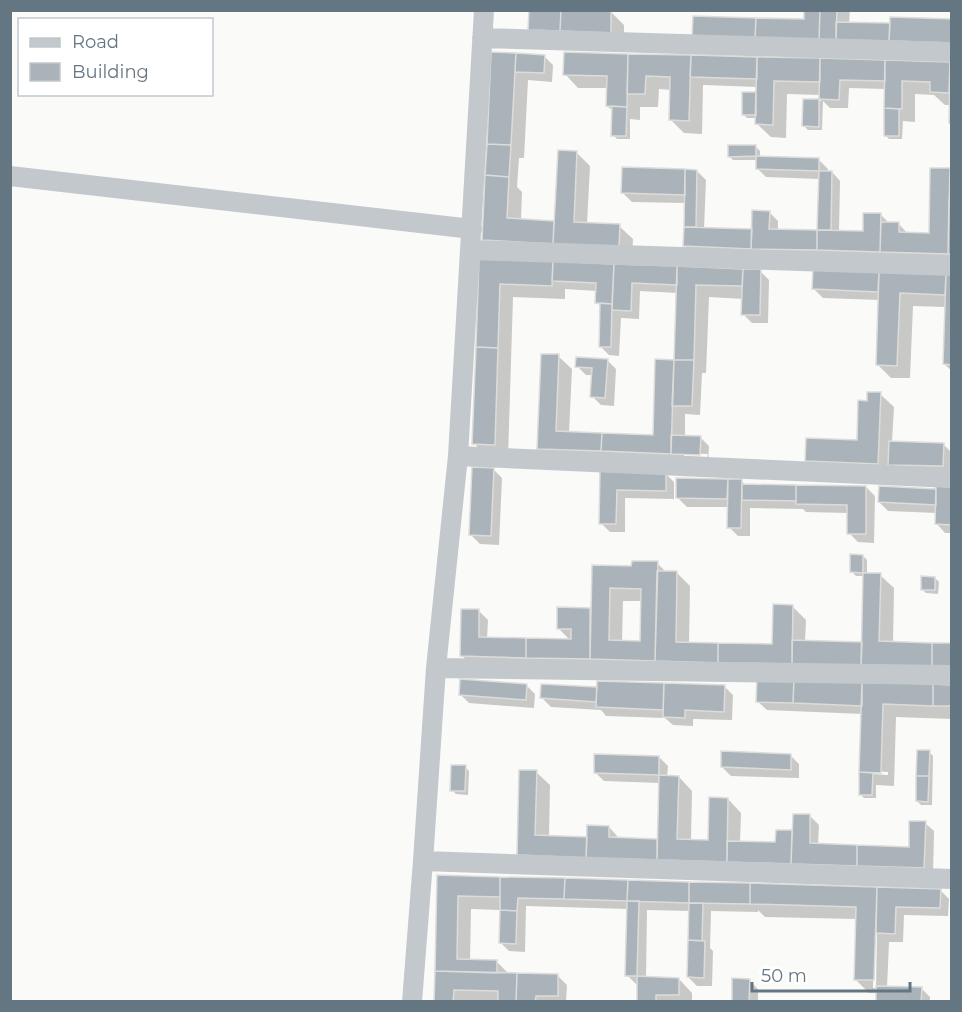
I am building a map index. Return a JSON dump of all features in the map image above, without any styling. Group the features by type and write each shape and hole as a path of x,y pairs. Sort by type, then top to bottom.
{"street":[{"path":"412,1002 436,668 458,456 484,10"},
{"path":"482,38 951,52"},
{"path":"10,176 472,229"},
{"path":"470,250 951,266"},
{"path":"458,456 951,478"},
{"path":"436,668 951,675"},
{"path":"423,861 951,879"}],"building":[{"path":"529,10 561,10 560,31 528,30"},
{"path":"561,10 611,10 611,33 560,31"},
{"path":"804,10 820,10 819,40 755,38 756,18 804,19"},
{"path":"820,10 837,10 836,40 819,40"},
{"path":"693,16 756,18 755,38 692,36"},
{"path":"890,17 952,19 952,43 889,41"},
{"path":"836,22 890,23 889,41 836,40"},
{"path":"491,52 516,53 511,145 487,144"},
{"path":"564,52 628,54 627,107 606,106 607,76 563,75"},
{"path":"516,53 545,55 544,73 515,72"},
{"path":"628,54 691,55 689,121 669,120 670,77 646,76 645,94 627,94"},
{"path":"691,55 757,57 757,79 690,77"},
{"path":"757,57 820,58 820,82 774,81 773,125 755,124"},
{"path":"820,58 885,60 885,81 840,80 839,100 819,99"},
{"path":"885,60 950,62 949,93 930,92 930,82 902,81 902,109 884,108"},
{"path":"950,82 952,82 952,123 949,123"},
{"path":"742,92 756,92 756,115 742,115"},
{"path":"803,99 819,99 819,127 802,126"},
{"path":"612,106 627,107 626,136 611,136"},
{"path":"884,108 899,109 899,136 884,136"},
{"path":"487,144 511,145 509,177 485,175"},
{"path":"728,145 756,145 756,156 728,157"},
{"path":"558,150 577,151 574,222 620,224 619,247 553,244"},
{"path":"756,156 819,158 819,171 756,169"},
{"path":"622,167 685,169 685,195 621,193"},
{"path":"930,168 950,168 948,254 880,252 881,222 899,222 899,232 929,233"},
{"path":"685,169 697,170 696,227 684,227"},
{"path":"819,171 832,171 831,230 817,230"},
{"path":"485,175 509,177 507,218 554,221 553,244 482,240"},
{"path":"949,199 952,199 952,254 948,254"},
{"path":"752,210 770,211 769,229 817,230 817,250 751,249"},
{"path":"863,213 881,213 880,252 817,250 817,230 863,231"},
{"path":"684,227 752,229 751,249 683,246"},
{"path":"479,259 553,261 552,286 500,284 498,348 476,347"},
{"path":"553,261 614,264 612,304 595,303 596,283 552,281"},
{"path":"614,264 677,266 677,285 632,283 631,311 612,310"},
{"path":"677,266 743,269 742,286 696,285 694,360 674,360"},
{"path":"743,269 761,269 760,315 741,315"},
{"path":"813,269 879,272 878,292 812,289"},
{"path":"879,272 946,274 945,295 900,293 897,366 876,365"},
{"path":"946,274 952,274 952,365 943,364"},
{"path":"600,303 612,304 611,347 599,347"},
{"path":"476,347 498,348 495,445 472,444"},
{"path":"541,354 559,354 556,431 602,433 601,451 537,449"},
{"path":"576,357 608,359 605,398 590,397 592,368 575,367"},
{"path":"655,359 674,360 671,454 601,451 602,433 653,435"},
{"path":"674,360 694,360 692,406 672,406"},
{"path":"867,392 881,392 878,464 805,461 806,438 857,440 858,400 867,401"},
{"path":"671,435 701,436 700,455 671,454"},
{"path":"889,441 944,443 943,466 888,465"},
{"path":"472,467 494,468 491,536 469,535"},
{"path":"600,470 666,472 666,491 617,490 616,524 599,524"},
{"path":"676,478 728,479 727,499 676,498"},
{"path":"728,479 742,479 741,528 727,528"},
{"path":"742,484 796,485 796,501 742,500"},
{"path":"796,485 866,486 866,534 847,534 847,505 796,504"},
{"path":"879,486 936,489 936,505 878,502"},
{"path":"936,486 952,487 952,525 935,524"},
{"path":"850,554 863,555 863,573 850,572"},
{"path":"632,561 658,561 655,661 590,659 592,565 631,566","holes":["610,588 641,589 640,641 609,640"]},
{"path":"657,571 677,571 676,642 718,643 718,663 655,661"},
{"path":"863,573 881,573 879,641 932,643 932,668 861,666"},
{"path":"921,576 935,577 935,590 921,590"},
{"path":"773,604 793,605 792,664 718,663 718,643 772,644"},
{"path":"557,607 590,608 590,659 526,658 526,638 571,639 571,629 557,629"},
{"path":"461,609 479,609 479,637 526,638 526,658 460,656"},
{"path":"792,640 862,642 861,666 792,664"},
{"path":"932,643 952,643 952,668 932,668"},
{"path":"757,678 794,679 793,703 756,702"},
{"path":"460,679 527,684 526,700 459,695"},
{"path":"794,679 862,682 862,706 793,703"},
{"path":"597,681 664,683 663,710 596,707"},
{"path":"862,682 933,684 933,706 883,704 881,773 859,772"},
{"path":"664,683 725,685 724,712 685,710 685,718 663,717"},
{"path":"541,684 597,687 596,702 540,698"},
{"path":"933,684 952,685 952,706 933,706"},
{"path":"917,750 930,750 929,776 916,776"},
{"path":"721,751 791,754 791,770 721,767"},
{"path":"594,754 659,756 659,775 594,773"},
{"path":"451,765 466,765 465,791 450,791"},
{"path":"519,770 537,770 535,835 587,837 586,858 517,855"},
{"path":"859,772 873,773 872,795 859,795"},
{"path":"659,775 679,776 677,839 708,840 709,797 728,798 727,862 657,860"},
{"path":"916,776 929,776 928,802 916,801"},
{"path":"793,814 810,814 810,843 857,845 857,866 791,864"},
{"path":"909,821 926,821 924,868 857,866 857,845 909,847"},
{"path":"587,825 609,826 609,837 657,839 657,860 586,858"},
{"path":"776,830 792,830 791,864 727,862 727,841 775,842"},
{"path":"437,875 500,877 500,897 458,896 457,959 497,960 497,973 435,971"},
{"path":"500,877 565,878 564,899 518,898 517,911 500,910"},
{"path":"565,878 628,880 627,901 564,899"},
{"path":"628,880 689,882 689,903 627,901"},
{"path":"689,882 750,883 750,904 689,903"},
{"path":"750,883 877,887 874,980 854,980 856,907 750,904"},
{"path":"877,887 941,889 940,908 896,907 895,934 876,933"},
{"path":"627,901 639,901 637,976 625,976"},
{"path":"689,903 703,903 702,941 688,940"},
{"path":"500,910 517,911 516,944 499,943"},
{"path":"688,940 705,941 704,978 687,977"},
{"path":"435,971 517,973 516,1002 498,1002 498,991 454,990 453,1002 434,1002"},
{"path":"517,973 558,974 558,996 536,996 535,1002 516,1002"},
{"path":"637,976 679,978 679,995 656,995 656,1002 637,1002"},
{"path":"732,978 750,979 749,1002 732,1002"},
{"path":"876,986 922,987 921,1002 876,1001"}]}
